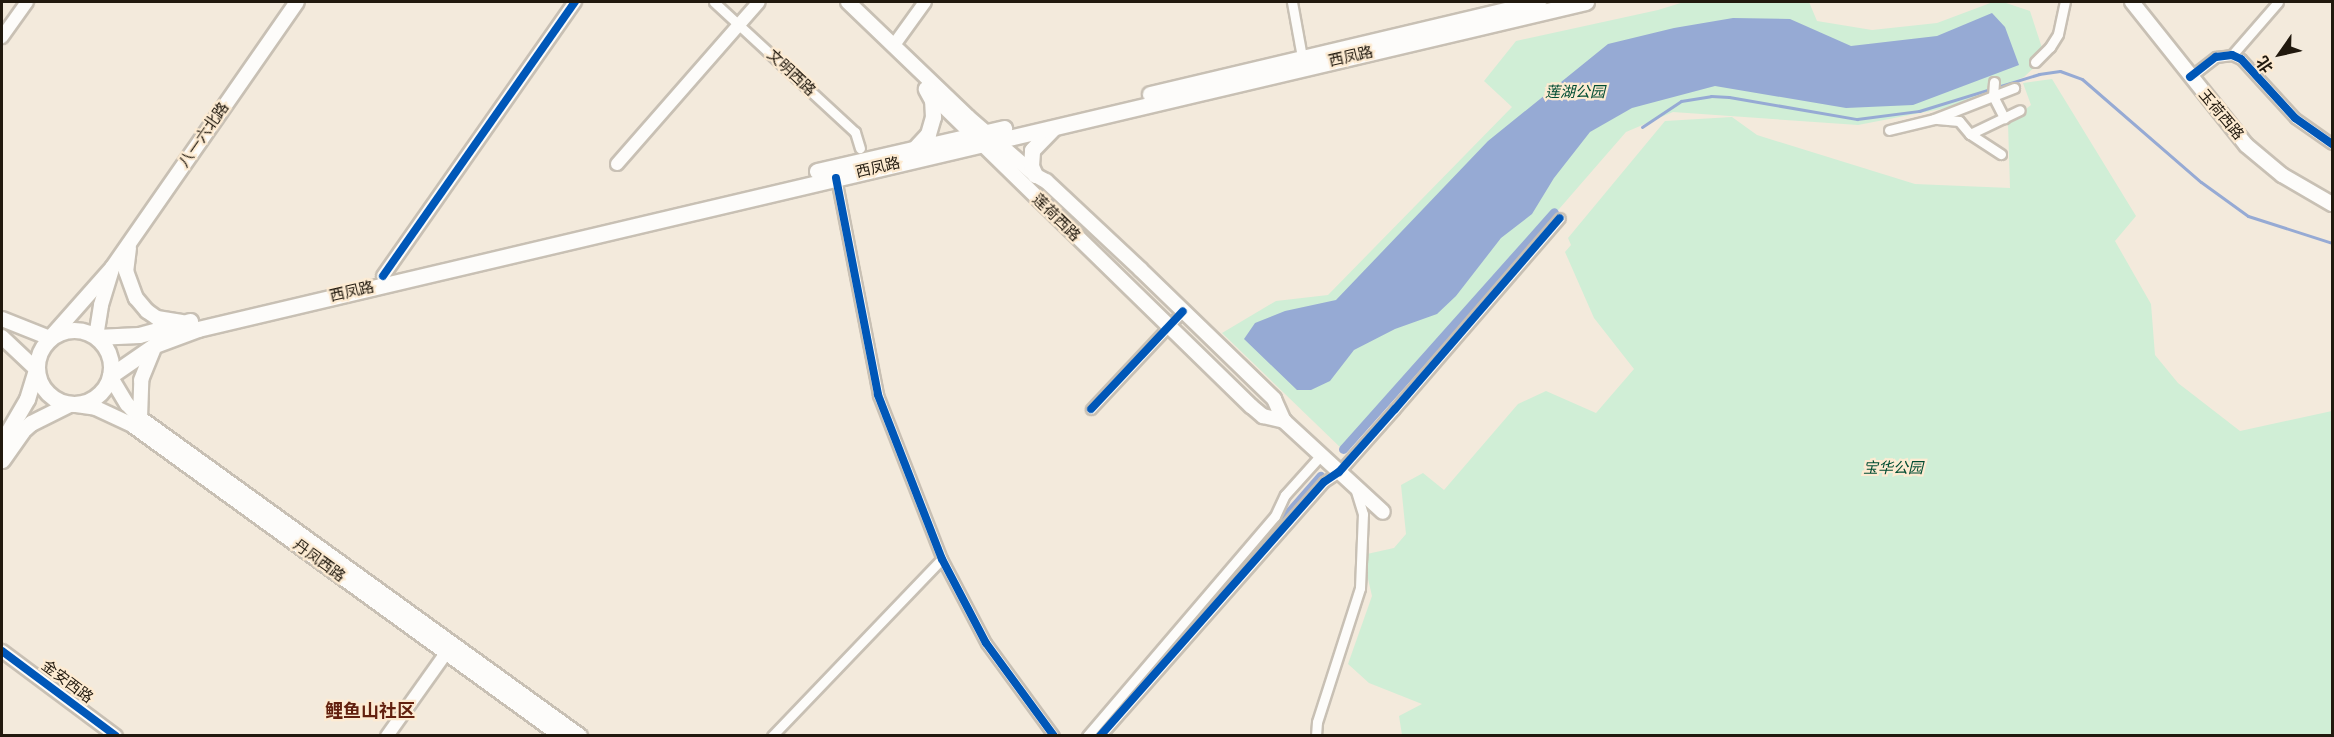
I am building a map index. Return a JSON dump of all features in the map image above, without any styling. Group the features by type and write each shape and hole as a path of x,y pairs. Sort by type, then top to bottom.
{"main road":[{"name":"八一六北路","path":"50,338 112,268 297,2"},
{"name":"莲荷西路","path":"836,2 926,89 984,138"},
{"name":"莲荷西路","path":"848,2 1030,181 1169,327 1259,414 1284,421"},
{"name":"西凤路","path":"110,376 155,345 198,329 836,178 1302,57 1538,2"},
{"name":"西凤路","path":"96,337 139,335 184,322 915,148 1054,127 1586,2"},
{"name":"玉荷西路","path":"2132,2 2190,77 2254,153 2282,176 2332,204"},
{"path":"915,148 928,134 933,117 932,100 926,89"},
{"path":"1030,181 1032,150 1054,127"},
{"name":"莲荷西路","path":"1030,181 1046,181 1274,399 1284,421 1383,512"},
{"path":"132,240 127,254 126,271 136,298 147,312 157,318 184,322"},
{"name":"八一六北路","path":"96,337 101,305 112,268"},
{"path":"2,320 50,338"},
{"path":"2,442 27,399 37,358 50,338 58,333 77,330 96,337 110,358 110,376 99,394 90,400 69,404 31,423 22,431 2,460"},
{"path":"2,337 36,369 38,379 50,396 69,404"},
{"path":"140,418 141,380 155,345"},
{"name":"丹凤西路","path":"110,376 127,405 140,418 450,648 561,735"},
{"name":"丹凤西路","path":"69,404 96,408 132,425 450,648 580,735"}],"street":[{"path":"2,37 27,2"},
{"path":"383,276 575,2"},
{"name":"文明西路","path":"714,2 855,132 860,148"},
{"path":"617,164 759,2"},
{"path":"894,45 925,2"},
{"path":"1292,2 1302,57"},
{"path":"2035,62 2050,47 2058,34 2065,2"},
{"path":"2232,55 2278,2"},
{"path":"2190,77 2216,57 2232,55 2241,58 2295,118 2332,144"},
{"path":"1994,81 1993,96 2004,118"},
{"path":"1889,130 1934,119 2014,88"},
{"path":"1970,134 2020,110"},
{"path":"1934,119 1959,121 1970,134 2001,154"},
{"path":"836,178 878,395 942,560 986,643 1054,735"},
{"path":"1100,735 1324,482 1339,472 1560,218"},
{"path":"1091,409 1183,311"},
{"path":"1087,735 1275,516 1285,495 1321,455"},
{"path":"1317,735 1317,722 1360,588 1363,514 1355,486"},
{"path":"772,735 942,560"},
{"path":"387,735 450,648"},
{"name":"金安西路","path":"2,651 116,735"}],"green space":[{"name":"莲湖公园","path":"1684,2 1809,2 1817,21 1872,30 1937,23 1993,2 2003,2 2030,11 2045,57 2024,77 1946,108 1858,125 1673,112 1626,132 1343,450 1222,333 1276,301 1328,295 1512,107 1484,81 1516,41 1658,10"},
{"name":"宝华公园","path":"2052,79 2136,216 2115,241 2151,304 2155,355 2178,383 2240,431 2332,411 2332,735 1402,735 1399,716 1422,704 1369,683 1348,664 1372,596 1366,570 1367,554 1394,548 1406,534 1401,485 1423,473 1444,490 1518,404 1546,391 1596,413 1634,369 1594,318 1565,252 1571,245 1568,238 1665,121 1732,117 1757,135 1915,184 2010,188 2008,123 2031,105 2023,83"}],"water":[{"path":"1992,13 2005,27 2019,65 1913,105 1846,108 1715,86 1632,108 1590,132 1554,178 1532,214 1501,238 1456,296 1437,314 1395,329 1354,350 1330,381 1311,390 1297,390 1244,339 1255,323 1285,311 1336,300 1488,141 1608,44 1674,28 1733,18 1790,19 1851,46 1937,36"}],"waterway":[{"path":"1642,127 1681,101 1711,96 1729,97 1857,119 1919,111 2039,74 2060,71 2082,79 2201,182 2248,216 2332,243"},
{"path":"1343,449 1554,212"},
{"path":"1097,732 1320,476"}],"cycle path":[{"path":"383,276 575,2"},
{"path":"2190,77 2216,57 2232,55 2241,59 2295,118 2332,144"},
{"path":"836,178 878,395 942,559 986,643 1054,736"},
{"path":"1100,736 1324,482 1339,472 1395,409 1560,218"},
{"path":"1091,409 1183,311"},
{"path":"2,651 116,736"}],"district":[{"name":"鲤鱼山社区","path":"370,711"}]}
